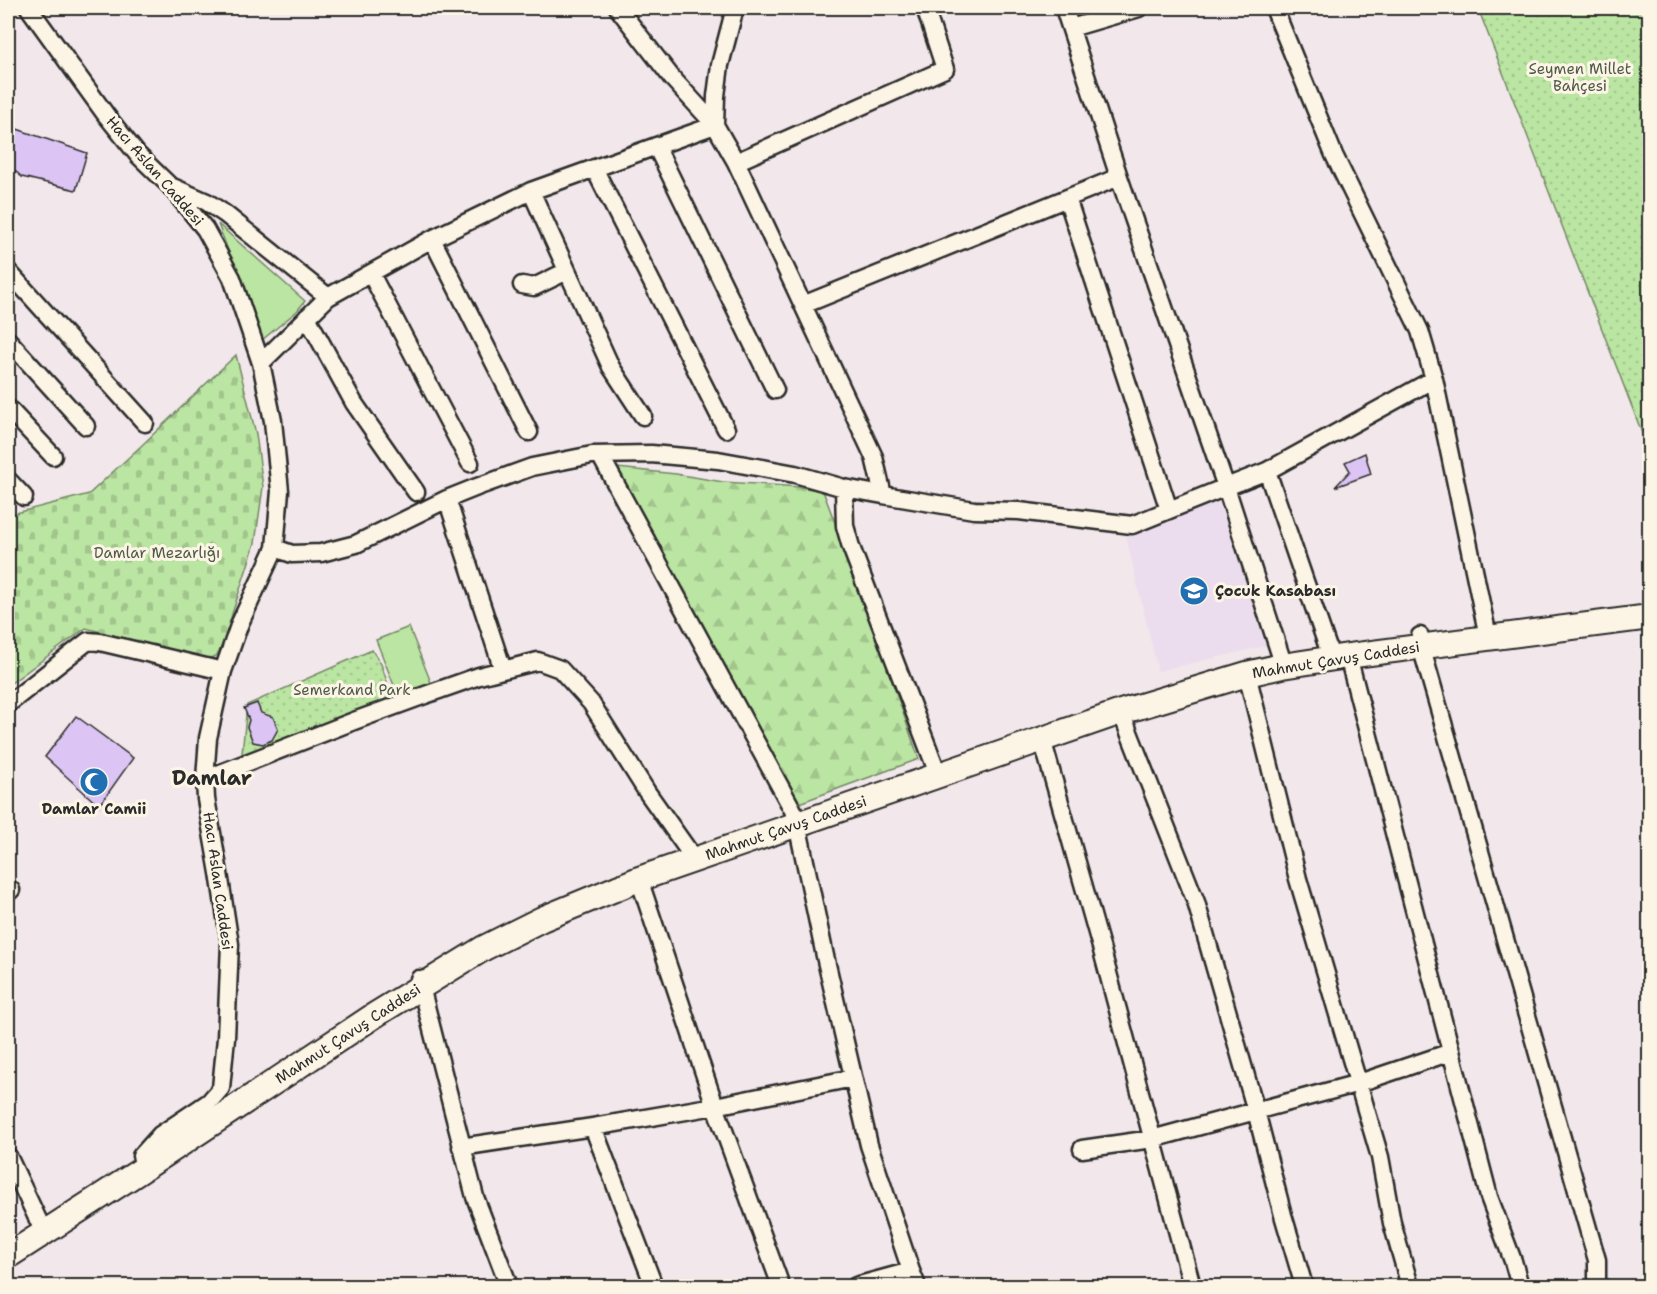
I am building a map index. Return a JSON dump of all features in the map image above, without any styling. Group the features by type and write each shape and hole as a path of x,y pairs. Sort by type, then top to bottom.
{"main road":[{"path":"1420,641 1486,627 1650,606"},
{"name":"Mahmut Çavuş Caddesi","path":"8,1256 365,1021 420,980 542,919 639,879 796,819 1121,712 1247,674 1338,652 1650,617"},
{"path":"8,1243 141,1156 226,1092 359,1011 420,980 494,929 525,914 644,864 796,819 935,766 1161,690 1281,657 1338,652"}],"street":[{"name":"Hacı Aslan Caddesi","path":"29,8 106,115 132,147 170,186 204,229 232,278 261,363 273,421 280,491 275,548 240,623 223,671 208,738 205,779 206,799 230,944 226,1092"},
{"path":"618,8 672,78 715,125 736,162 874,457 884,495"},
{"path":"715,125 720,65 735,8"},
{"path":"736,162 945,69 925,8"},
{"path":"1064,8 1281,657"},
{"path":"1071,28 1139,8"},
{"path":"1274,8 1334,155 1420,331 1434,379 1486,627"},
{"path":"261,363 328,297 432,239 531,191 715,125"},
{"path":"656,146 775,390"},
{"path":"594,168 726,429"},
{"path":"803,304 1119,177"},
{"path":"170,186 207,202 225,214 328,297"},
{"path":"531,191 611,367 643,416"},
{"path":"1067,198 1169,510"},
{"path":"432,239 529,432"},
{"path":"8,271 145,423"},
{"path":"522,285 534,287 567,271"},
{"path":"370,274 470,463"},
{"path":"307,317 354,403 416,492"},
{"path":"8,340 86,426"},
{"path":"275,548 292,554 321,553 356,544 447,499 532,467 592,455 651,454 718,460 795,474 844,488 974,510 1020,512 1132,525 1267,471 1434,379"},
{"path":"8,408 53,456"},
{"path":"600,455 796,819 869,1144 910,1270 918,1287"},
{"path":"1267,471 1338,652 1451,1052 1489,1197 1513,1261 1520,1287"},
{"path":"8,480 24,497"},
{"path":"844,488 844,526 935,766"},
{"path":"447,499 503,670"},
{"path":"9,699 88,641 223,671"},
{"path":"1420,641 1597,1260 1597,1287"},
{"path":"205,779 378,712 479,676 538,661 560,669 591,703 647,792 688,850"},
{"path":"1247,674 1298,879 1380,1157 1392,1223 1410,1287"},
{"path":"1121,712 1196,902 1305,1287"},
{"path":"1042,739 1101,947 1192,1287"},
{"path":"639,879 715,1106 781,1287"},
{"path":"420,980 475,1197 509,1287"},
{"path":"1082,1149 1152,1139 1359,1083 1451,1052"},
{"path":"461,1147 715,1106 853,1078"},
{"path":"593,1127 654,1287"},
{"path":"8,1156 39,1222"},
{"path":"856,1287 910,1270"}],"shaded area":[{"name":"Çocuk Kasabası","path":"1218,501 1269,645 1158,671 1126,536"}],"green space":[{"name":"Seymen Millet Bahçesi","path":"1478,8 1649,8 1649,451"},
{"path":"218,224 305,301 297,311 262,340"},
{"name":"Damlar Mezarlığı","path":"236,355 256,434 263,487 255,543 224,646 216,656 207,659 86,628 11,683 8,676 8,515 89,494"},
{"path":"617,468 723,482 800,487 823,491 846,561 863,597 919,759 799,803 706,637"},
{"path":"409,627 434,690 401,703 376,640"},
{"name":"Semerkand Park","path":"372,650 381,664 395,705 249,761 242,754 247,705"}],"building":[{"path":"17,129 87,153 76,190 22,177 8,165 8,150"},
{"path":"1365,453 1371,474 1335,487 1350,471 1345,462"},
{"path":"257,703 261,713 273,717 278,729 272,740 263,744 253,742 247,727 249,720 244,708"},
{"name":"Damlar Camii","path":"76,716 133,758 99,806 45,757"}],"place":[{"name":"Çocuk Kasabası","path":"1194,591"},
{"name":"Damlar Camii","path":"94,782"}],"district":[{"name":"Damlar","path":"212,778"}]}
